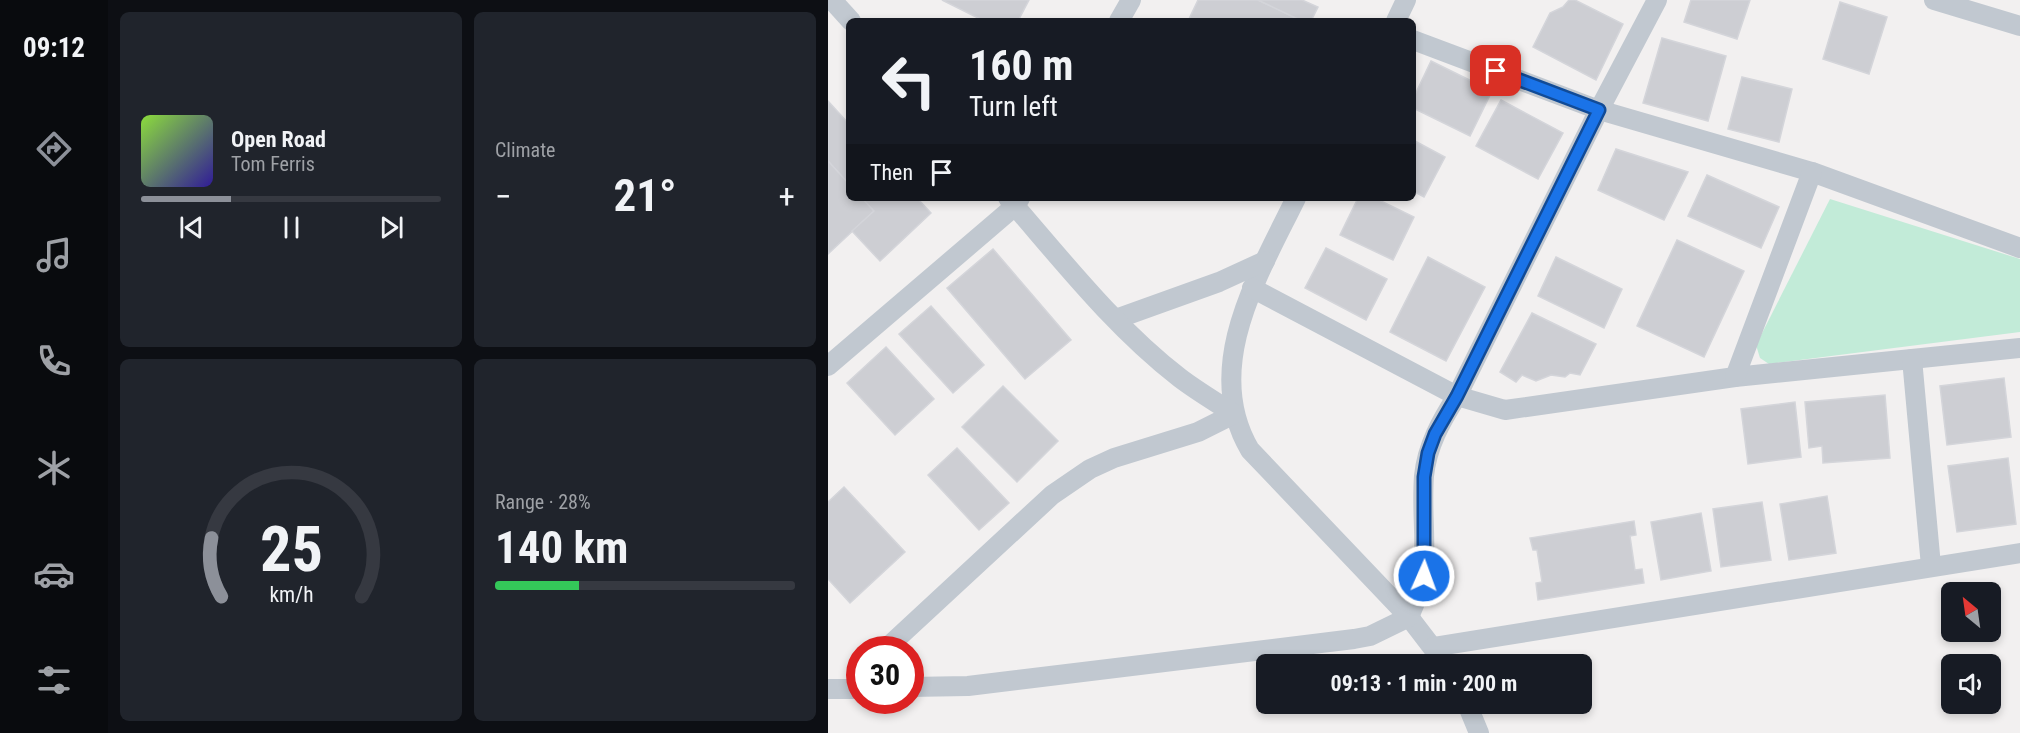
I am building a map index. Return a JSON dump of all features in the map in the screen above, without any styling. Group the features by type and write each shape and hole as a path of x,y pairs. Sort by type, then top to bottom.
{"street":[{"path":"1121,18 1131,0"},
{"path":"924,687 968,686 1354,639 1370,636 1409,617 1419,595 1424,576 1424,477 1428,453 1435,434 1457,396 1599,110 1657,0"},
{"path":"1934,0 2020,26"},
{"path":"1416,41 1599,110 1812,172 2020,248"},
{"path":"1735,377 1812,172"},
{"path":"828,366 1014,201 1116,319 1180,378 1234,414"},
{"path":"1295,201 1252,288 1236,338 1232,366 1234,414 1239,432 1250,450 1409,617 1438,654"},
{"path":"1116,319 1219,282 1265,261"},
{"path":"1252,288 1457,396 1505,411 1735,377 2020,348"},
{"path":"1912,359 1931,566"},
{"path":"900,636 1052,495 1071,482 1114,458 1198,432 1234,414"},
{"path":"1433,647 2020,553"},
{"path":"828,689 846,689"},
{"path":"1471,714 1479,733"}],"green space":[{"path":"1830,199 2020,259 2020,332 1769,364 1760,358 1756,345"}],"building":[{"path":"942,0 1029,0 1020,18 978,18"},
{"path":"1198,0 1258,0 1296,18 1189,18"},
{"path":"1258,0 1302,0 1318,7 1312,18 1296,18"},
{"path":"1569,0 1575,0 1623,24 1596,80 1533,47 1550,13 1563,7"},
{"path":"1691,0 1750,0 1737,39 1684,22"},
{"path":"1840,2 1887,17 1869,74 1823,59"},
{"path":"1662,38 1726,56 1708,121 1643,103"},
{"path":"1431,61 1492,91 1470,136 1416,109 1416,93"},
{"path":"1742,77 1792,89 1779,142 1728,129"},
{"path":"1501,100 1563,133 1538,179 1476,146"},
{"path":"828,101 846,121 846,181 828,161"},
{"path":"1416,142 1445,157 1424,197 1416,193"},
{"path":"1616,149 1688,172 1664,220 1598,190"},
{"path":"828,161 846,181 846,201 865,201 874,211 828,254"},
{"path":"1707,175 1779,207 1761,248 1688,216"},
{"path":"865,201 920,201 931,213 880,261 852,231 874,211"},
{"path":"1357,201 1381,201 1414,217 1393,260 1340,235"},
{"path":"1677,240 1744,271 1704,357 1637,326"},
{"path":"1326,248 1387,279 1366,320 1305,288"},
{"path":"993,249 1071,340 1025,379 947,288"},
{"path":"1428,257 1485,287 1446,361 1390,332"},
{"path":"1556,257 1622,289 1604,328 1538,296"},
{"path":"931,306 984,365 953,393 899,334"},
{"path":"1532,313 1596,344 1580,375 1570,373 1565,377 1551,375 1536,381 1522,375 1516,382 1500,372"},
{"path":"886,347 934,399 895,435 847,383"},
{"path":"2004,378 2011,437 1947,445 1940,386"},
{"path":"1003,386 1058,441 1017,482 962,427"},
{"path":"1885,395 1890,458 1823,463 1822,446 1809,448 1805,402"},
{"path":"1795,402 1801,457 1748,464 1741,409"},
{"path":"957,448 1009,503 979,530 928,475"},
{"path":"2008,458 2016,524 1957,532 1948,466"},
{"path":"844,487 905,552 850,603 828,579 828,502"},
{"path":"1827,496 1836,553 1789,560 1780,504"},
{"path":"1762,502 1771,560 1721,567 1713,509"},
{"path":"1701,513 1711,571 1661,580 1651,522"},
{"path":"1634,521 1636,535 1630,536 1635,570 1642,569 1644,583 1538,600 1536,583 1542,582 1537,550 1533,550 1530,538"}],"route":[{"path":"1424,576 1424,477 1428,453 1435,434 1457,396 1599,110 1496,71"}]}
